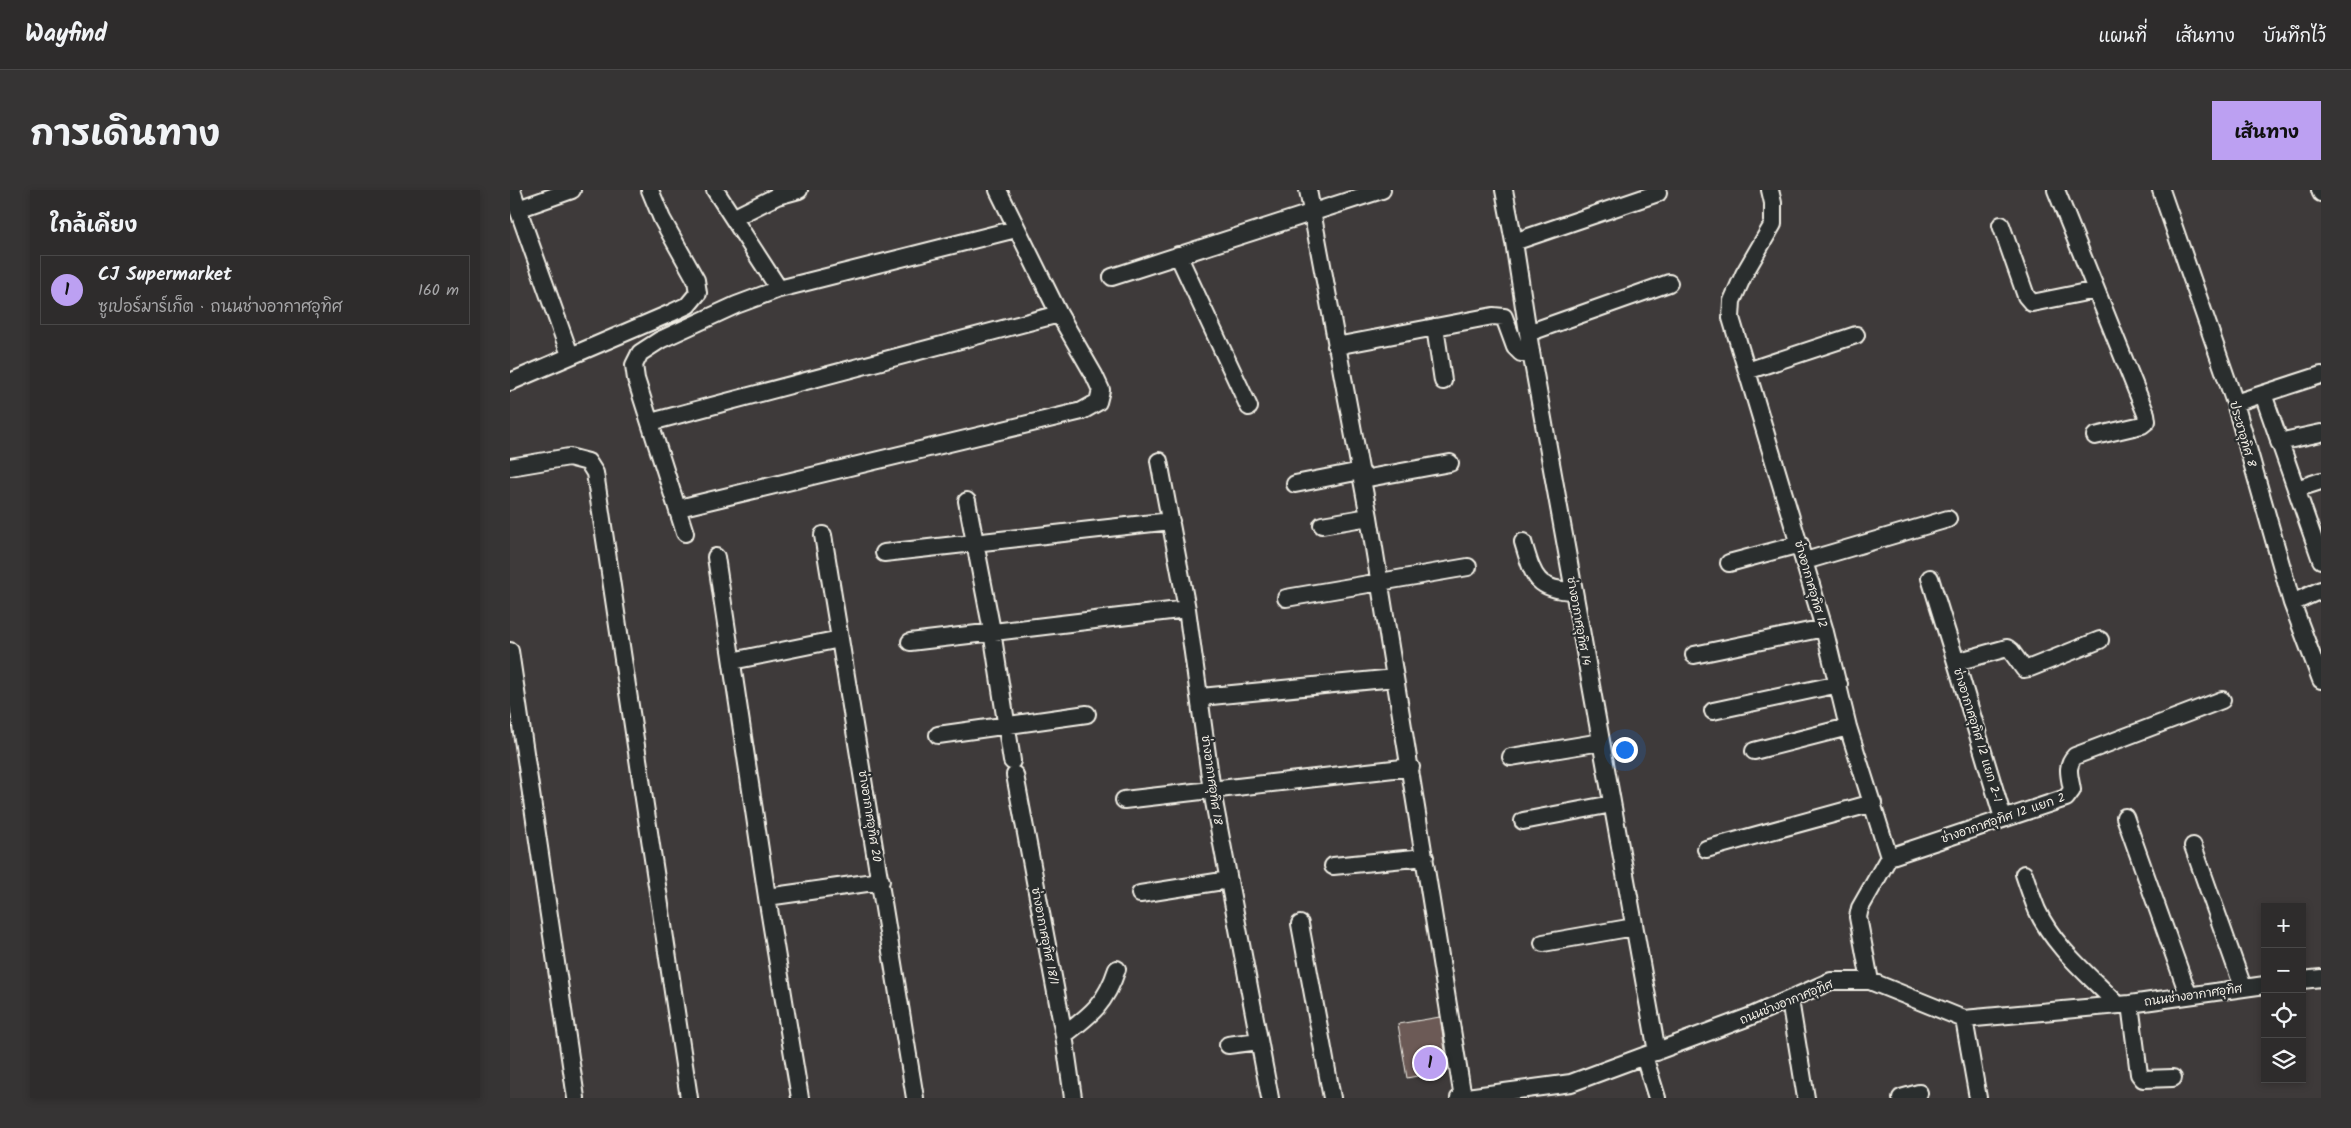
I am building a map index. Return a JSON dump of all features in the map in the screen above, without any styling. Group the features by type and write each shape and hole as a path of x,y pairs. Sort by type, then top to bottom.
{"street":[{"path":"512,190 570,355"},
{"path":"518,209 572,190"},
{"path":"510,382 671,313 688,305 698,294 696,280 662,220 650,190"},
{"path":"715,190 779,289"},
{"path":"733,218 777,196 799,190"},
{"path":"678,508 1082,411 1098,402 1101,390 1059,314 1016,230 998,190"},
{"path":"1308,190 1381,584 1463,1098"},
{"path":"1112,277 1382,190"},
{"name":"ช่างอากาศอุทิศ 14","path":"1504,190 1531,352 1634,927 1657,1098"},
{"name":"ช่างอากาศอุทิศ 12","path":"1770,190 1773,203 1773,224 1744,274 1732,301 1731,318 1805,561 1839,684 1848,727 1889,857"},
{"path":"2056,190 2146,414 2146,421 2142,425 2095,436"},
{"name":"ประชาอุทิศ 8","path":"2161,190 2234,403 2292,603 2321,680"},
{"path":"1514,242 1658,193"},
{"path":"2001,225 2026,296 2032,303 2096,290"},
{"path":"686,533 636,379 634,365 640,353 660,340 705,319 779,289 1016,230"},
{"path":"1178,256 1249,407"},
{"path":"1528,333 1669,283"},
{"path":"651,422 1059,314"},
{"path":"1336,346 1493,316 1504,317 1515,347 1521,353 1531,352"},
{"path":"1435,327 1443,381"},
{"path":"1747,371 1856,335"},
{"path":"2234,403 2321,375"},
{"path":"2263,394 2296,489 2317,534 2321,560"},
{"path":"2279,442 2321,434"},
{"path":"510,467 570,456 588,462 595,472 689,1098"},
{"name":"ช่างอากาศอุทิศ 18","path":"1159,461 1201,697 1212,791 1270,1098"},
{"path":"1295,484 1450,464"},
{"path":"2296,489 2321,481"},
{"name":"ช่างอากาศอุทิศ 18/1","path":"967,501 992,631 1005,726 1064,1035 1072,1098"},
{"path":"1322,525 1369,517"},
{"path":"1805,561 1948,519"},
{"path":"884,554 1171,522"},
{"name":"ช่างอากาศอุทิศ 20","path":"823,535 915,1098"},
{"path":"1523,542 1532,574 1544,585 1560,590 1574,591"},
{"path":"1729,563 1800,544"},
{"path":"716,557 767,898 800,1098"},
{"path":"1286,598 1381,584 1468,568"},
{"path":"1930,578 1956,662"},
{"path":"2292,603 2321,590"},
{"path":"910,642 992,631 1187,610"},
{"path":"1694,655 1824,628"},
{"path":"732,661 840,639"},
{"name":"ช่างอากาศอุทิศ 12 แยก 2-1","path":"2003,818 1956,662 2007,648 2012,651 2024,669 2100,640"},
{"path":"510,651 576,1098"},
{"path":"1201,697 1395,678"},
{"path":"1713,711 1839,684"},
{"name":"ช่างอากาศอุทิศ 12 แยก 2","path":"1889,857 2070,795 2072,790 2068,769 2070,761 2075,756 2222,700"},
{"path":"938,735 1087,714"},
{"path":"1754,751 1848,727"},
{"path":"1511,757 1601,742"},
{"path":"1124,800 1411,767"},
{"path":"1706,850 1873,803"},
{"path":"1523,822 1612,804"},
{"path":"2125,817 2188,994"},
{"path":"2193,846 2243,987"},
{"path":"1333,866 1425,857"},
{"path":"1870,981 1858,917 1860,908 1889,857"},
{"path":"2024,874 2037,910 2047,928 2061,946 2123,1004 2139,1074 2143,1079 2173,1078"},
{"path":"1140,894 1229,880"},
{"path":"767,898 881,881"},
{"path":"1300,924 1332,1098"},
{"path":"1543,943 1634,927"},
{"path":"1064,1035 1091,1014 1110,991 1117,969"},
{"path":"2306,980 2321,978"},
{"name":"ถนนช่างอากาศอุทิศ","path":"1459,1098 1571,1083 1790,1000 1831,981 1870,981 1964,1019 2123,1004 2261,985"},
{"path":"1790,1000 1806,1098"},
{"path":"1964,1019 1978,1098"},
{"path":"1228,1045 1259,1041"},
{"path":"1900,1098 1919,1093"}],"building":[{"path":"1440,1017 1448,1070 1407,1078 1398,1024"}],"place":[{"name":"CJ Supermarket","path":"1430,1063"}]}
